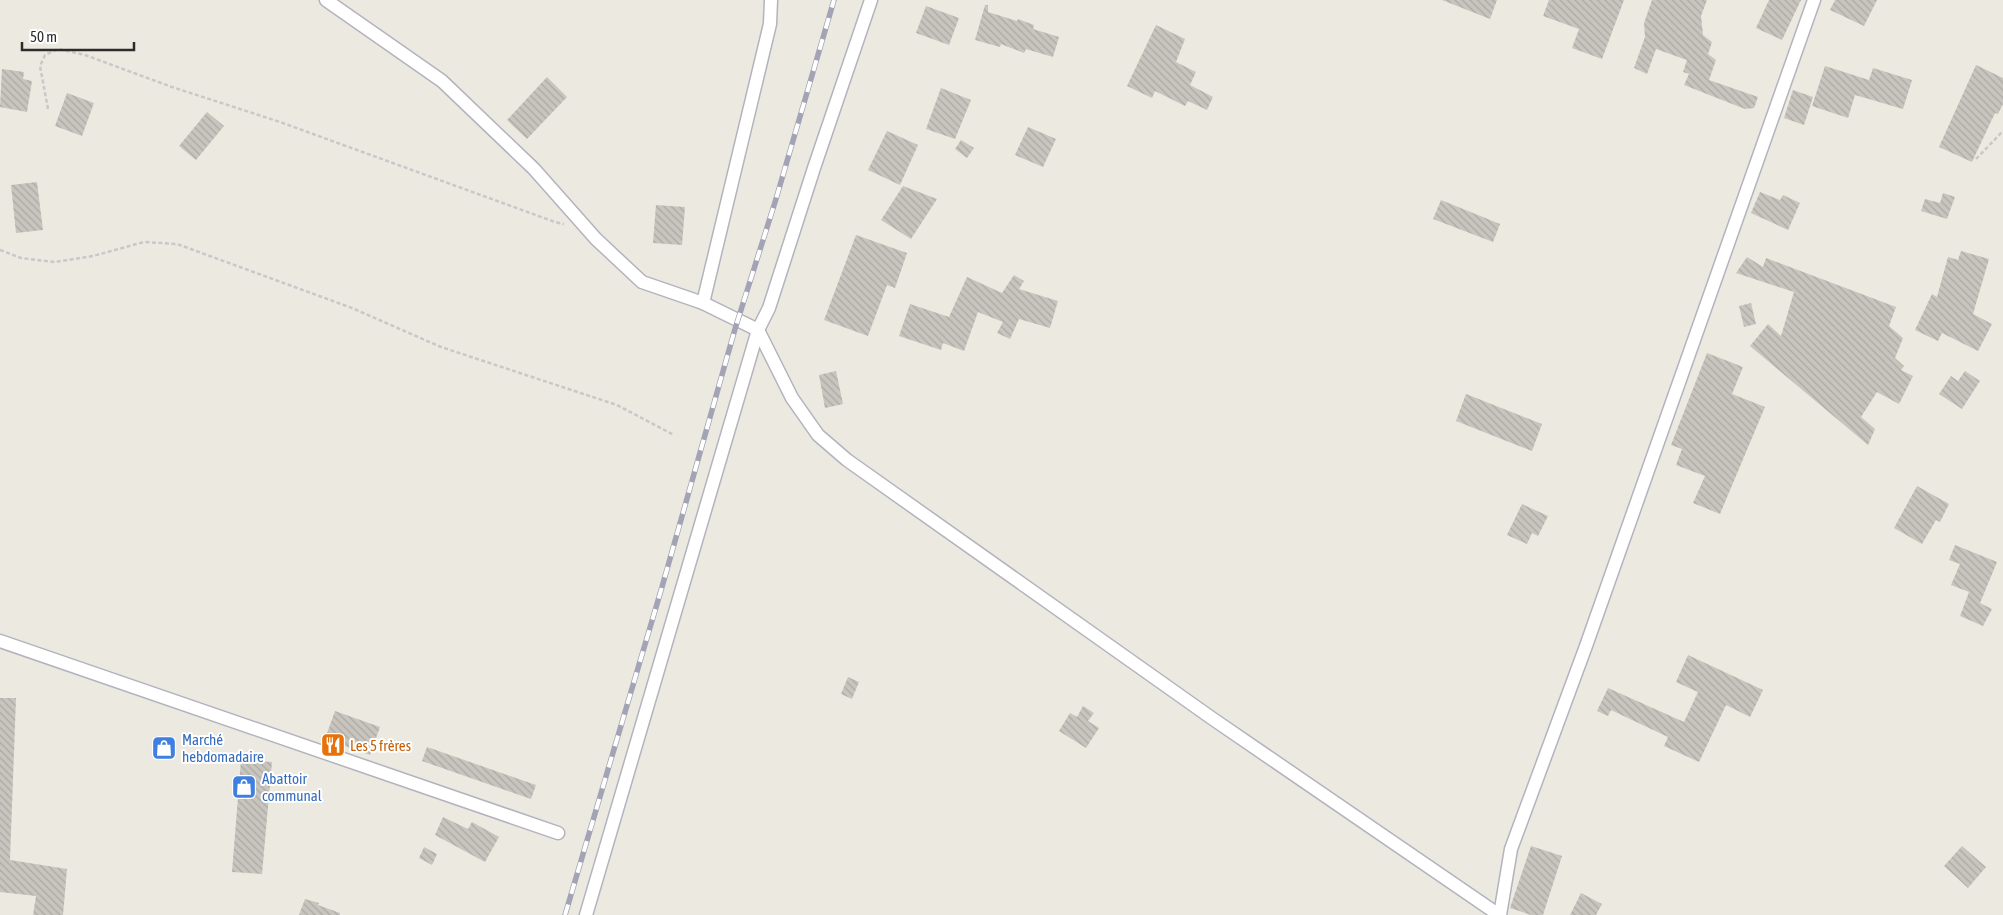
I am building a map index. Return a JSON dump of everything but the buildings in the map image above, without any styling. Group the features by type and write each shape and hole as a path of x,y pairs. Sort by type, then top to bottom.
{"street":[{"path":"326,0 442,80 534,169 584,225 642,282 703,303 758,330 792,398 818,435 847,460 1213,719 1500,915 1511,849 1586,646 1814,0"},
{"path":"703,303 770,24 771,0"},
{"path":"586,915 758,330 769,308 871,0"},
{"path":"0,641 558,833"}],"path":[{"path":"48,109 40,66 45,54 58,49 85,55 172,87 280,122 554,222 584,225"},
{"path":"1976,159 2003,131"},
{"path":"0,250 21,258 55,262 93,256 144,242 177,244 352,308 441,347 617,405 674,435"}],"railway":[{"path":"565,915 662,587 735,329 776,199 834,0"}],"place":[{"name":"Les 5 frères","path":"333,745"},
{"name":"Marché hebdomadaire","path":"164,748"},
{"name":"Abattoir communal","path":"244,787"}]}
